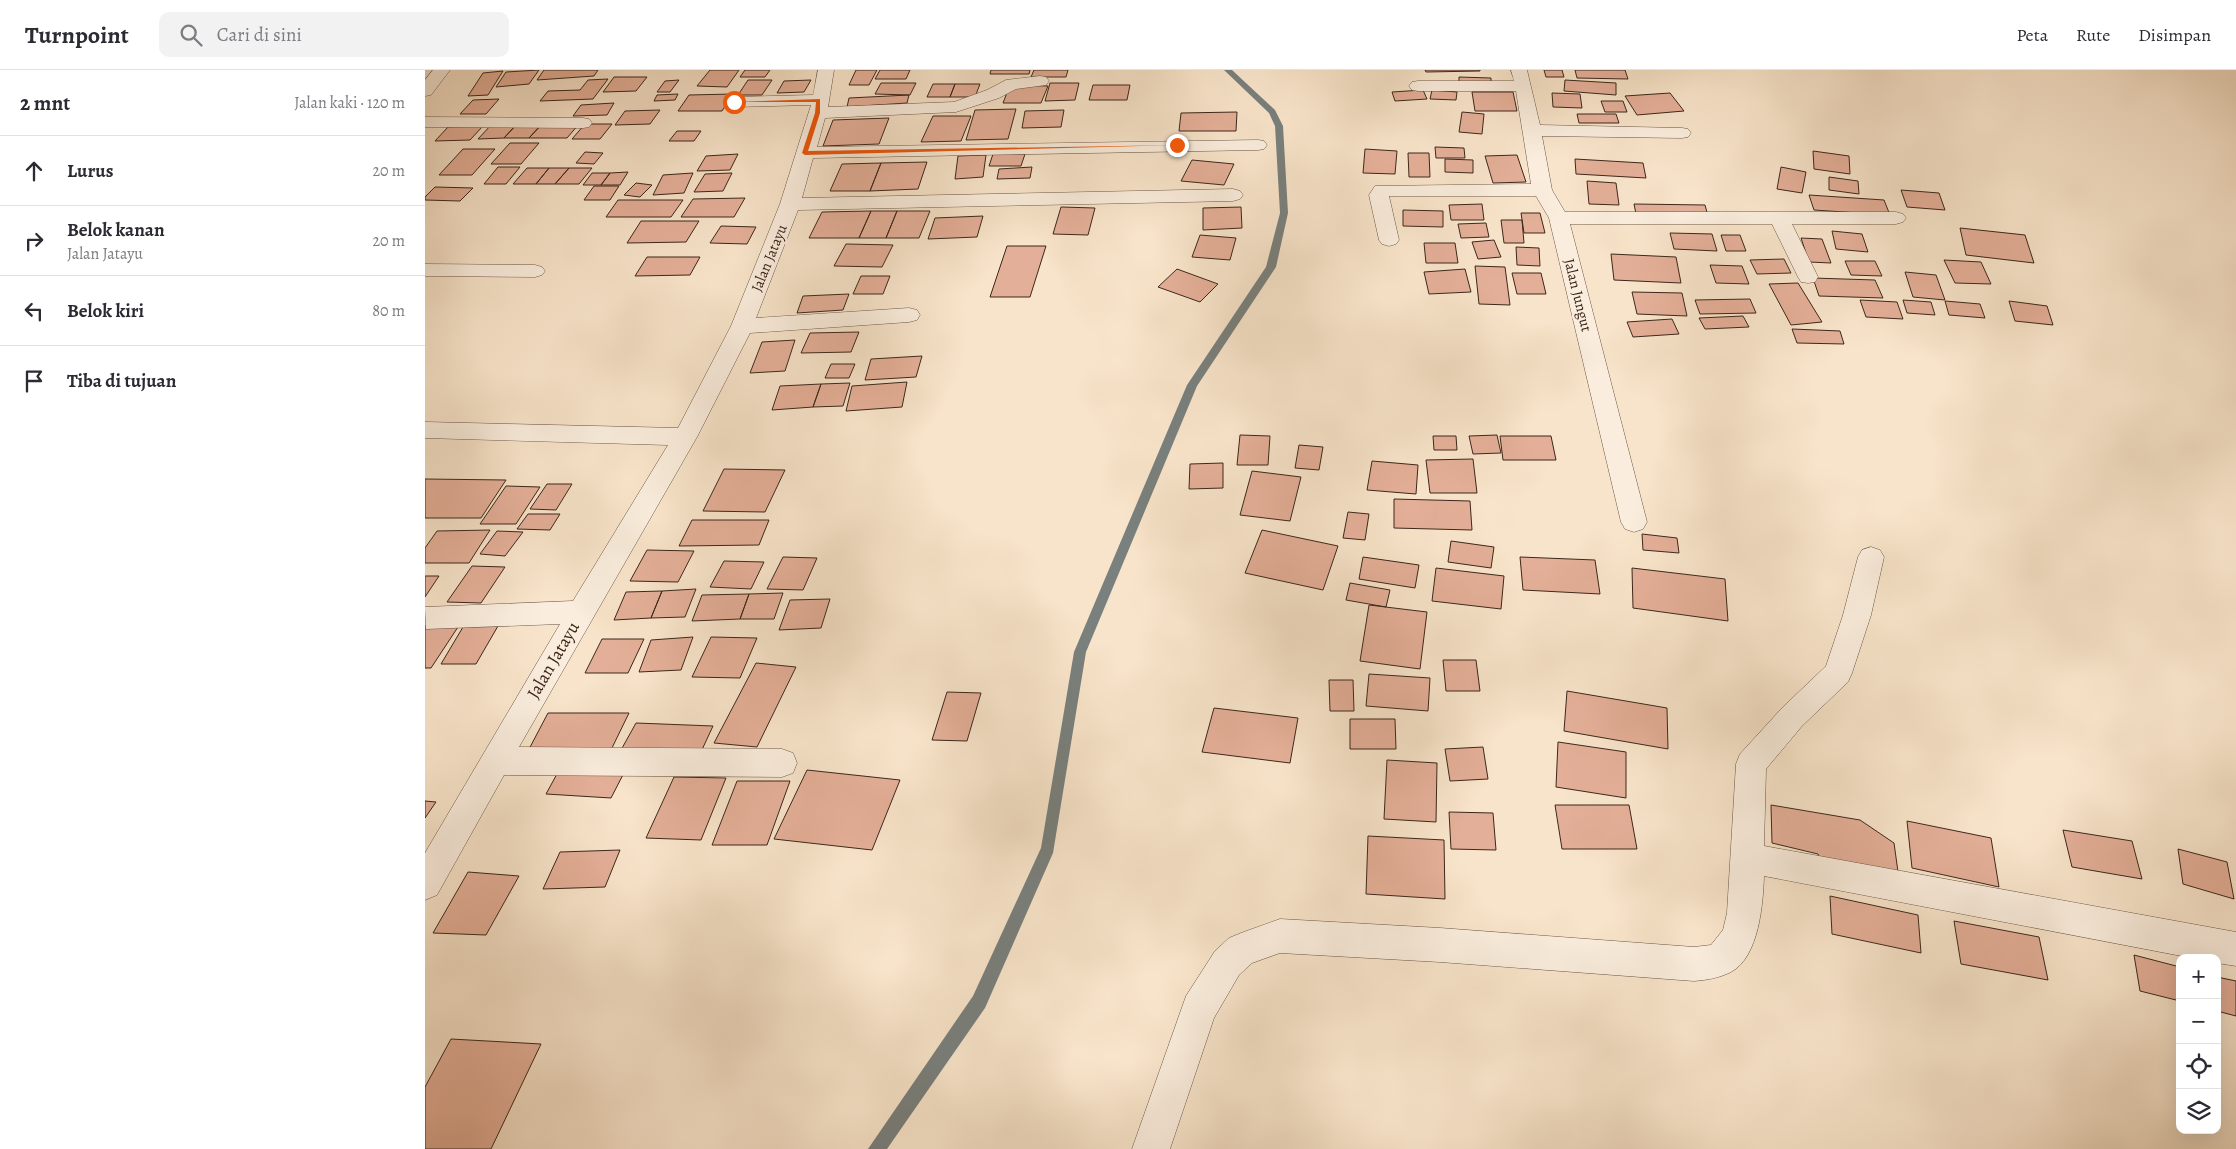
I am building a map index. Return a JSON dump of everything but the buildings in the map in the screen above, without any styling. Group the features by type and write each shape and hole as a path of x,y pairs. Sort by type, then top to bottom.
{"street":[{"path":"425,91 442,70"},
{"name":"Jalan Jatayu","path":"425,884 581,612 685,437 742,326 791,204 826,70"},
{"path":"1418,86 1521,78"},
{"name":"Jalan Jungut","path":"1521,78 1533,130 1542,190 1559,218 1634,522"},
{"path":"734,102 818,106 957,107 993,94 1011,84 1040,81"},
{"path":"425,122 583,123"},
{"path":"1533,130 1682,133"},
{"path":"805,153 1258,145"},
{"path":"1389,240 1379,195 1382,190 1542,190"},
{"path":"791,204 1233,195"},
{"path":"1779,217 1808,277"},
{"path":"1559,218 1896,218"},
{"path":"425,270 535,271"},
{"path":"742,326 909,315"},
{"path":"425,430 685,437"},
{"path":"1151,1149 1199,1009 1227,963 1241,950 1280,936 1430,944 1662,964 1694,964 1720,960 1736,943 1745,913 1751,764 1792,717 1838,673 1857,615 1871,557"},
{"path":"426,618 581,612"},
{"path":"495,761 782,763"},
{"path":"1748,858 2236,949"}],"waterway":[{"path":"877,1149 979,1002 1048,848 1080,652 1192,385 1271,267 1284,213 1279,126 1272,112 1228,70"}],"route":[{"path":"734,102 819,100 818,113 805,153 1177,145"}]}
